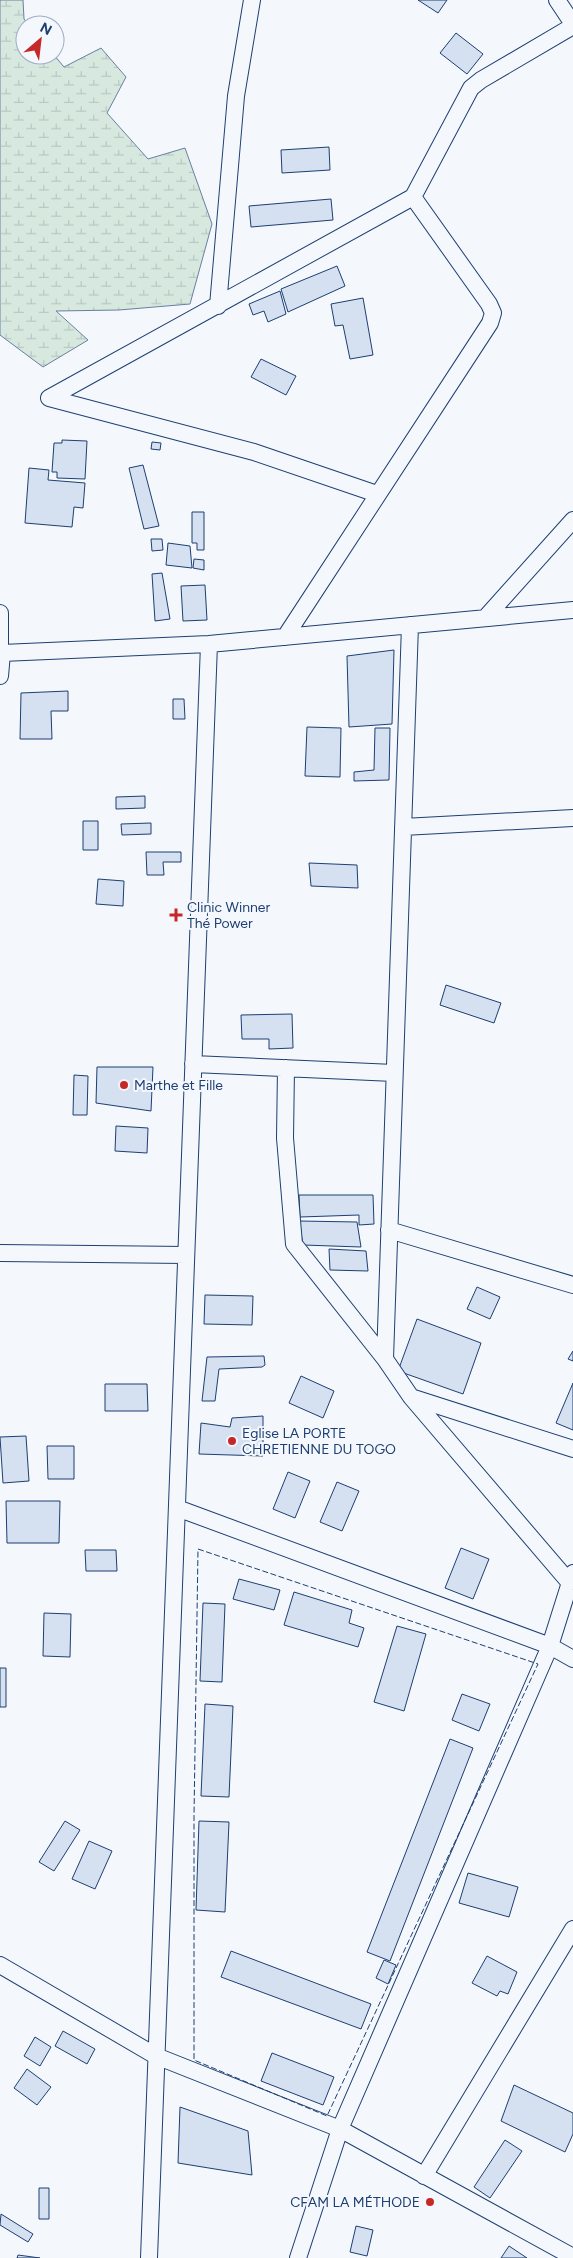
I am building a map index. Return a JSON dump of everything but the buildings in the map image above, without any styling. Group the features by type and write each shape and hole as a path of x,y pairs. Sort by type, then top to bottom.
{"street":[{"path":"218,306 236,96 252,0"},
{"path":"376,494 254,452 49,398 413,197 471,88 481,80 573,25 557,0"},
{"path":"285,637 376,494 490,323 493,313 489,304 413,197"},
{"path":"486,617 573,520"},
{"path":"1,653 209,644 573,610"},
{"path":"0,613 0,676"},
{"path":"384,1359 410,624"},
{"path":"149,2258 209,644"},
{"path":"403,827 573,818"},
{"path":"193,1064 394,1073"},
{"path":"286,1068 285,1138 294,1244 384,1359 411,1397 571,1577 550,1646 340,2129 298,2258"},
{"path":"389,1230 573,1285"},
{"path":"0,1253 186,1255"},
{"path":"411,1397 573,1449"},
{"path":"177,1508 550,1646 573,1659"},
{"path":"424,2176 573,1929"},
{"path":"0,1965 156,2056 340,2129 573,2257"}],"green space":[{"path":"0,0 23,0 24,15 15,15 15,65 62,65 64,67 101,48 126,77 107,113 148,159 185,148 212,224 190,304 119,310 56,311 88,340 43,367 0,335"}],"fence":[{"path":"198,1549 538,1664 327,2116 194,2060 194,1816 198,1549"}],"place":[{"name":"Clinic Winner Thé Power","path":"176,915"},
{"name":"Marthe et Fille","path":"124,1085"},
{"name":"Eglise LA PORTE CHRETIENNE DU TOGO","path":"232,1441"},
{"name":"CFAM LA MÉTHODE","path":"430,2202"}]}
